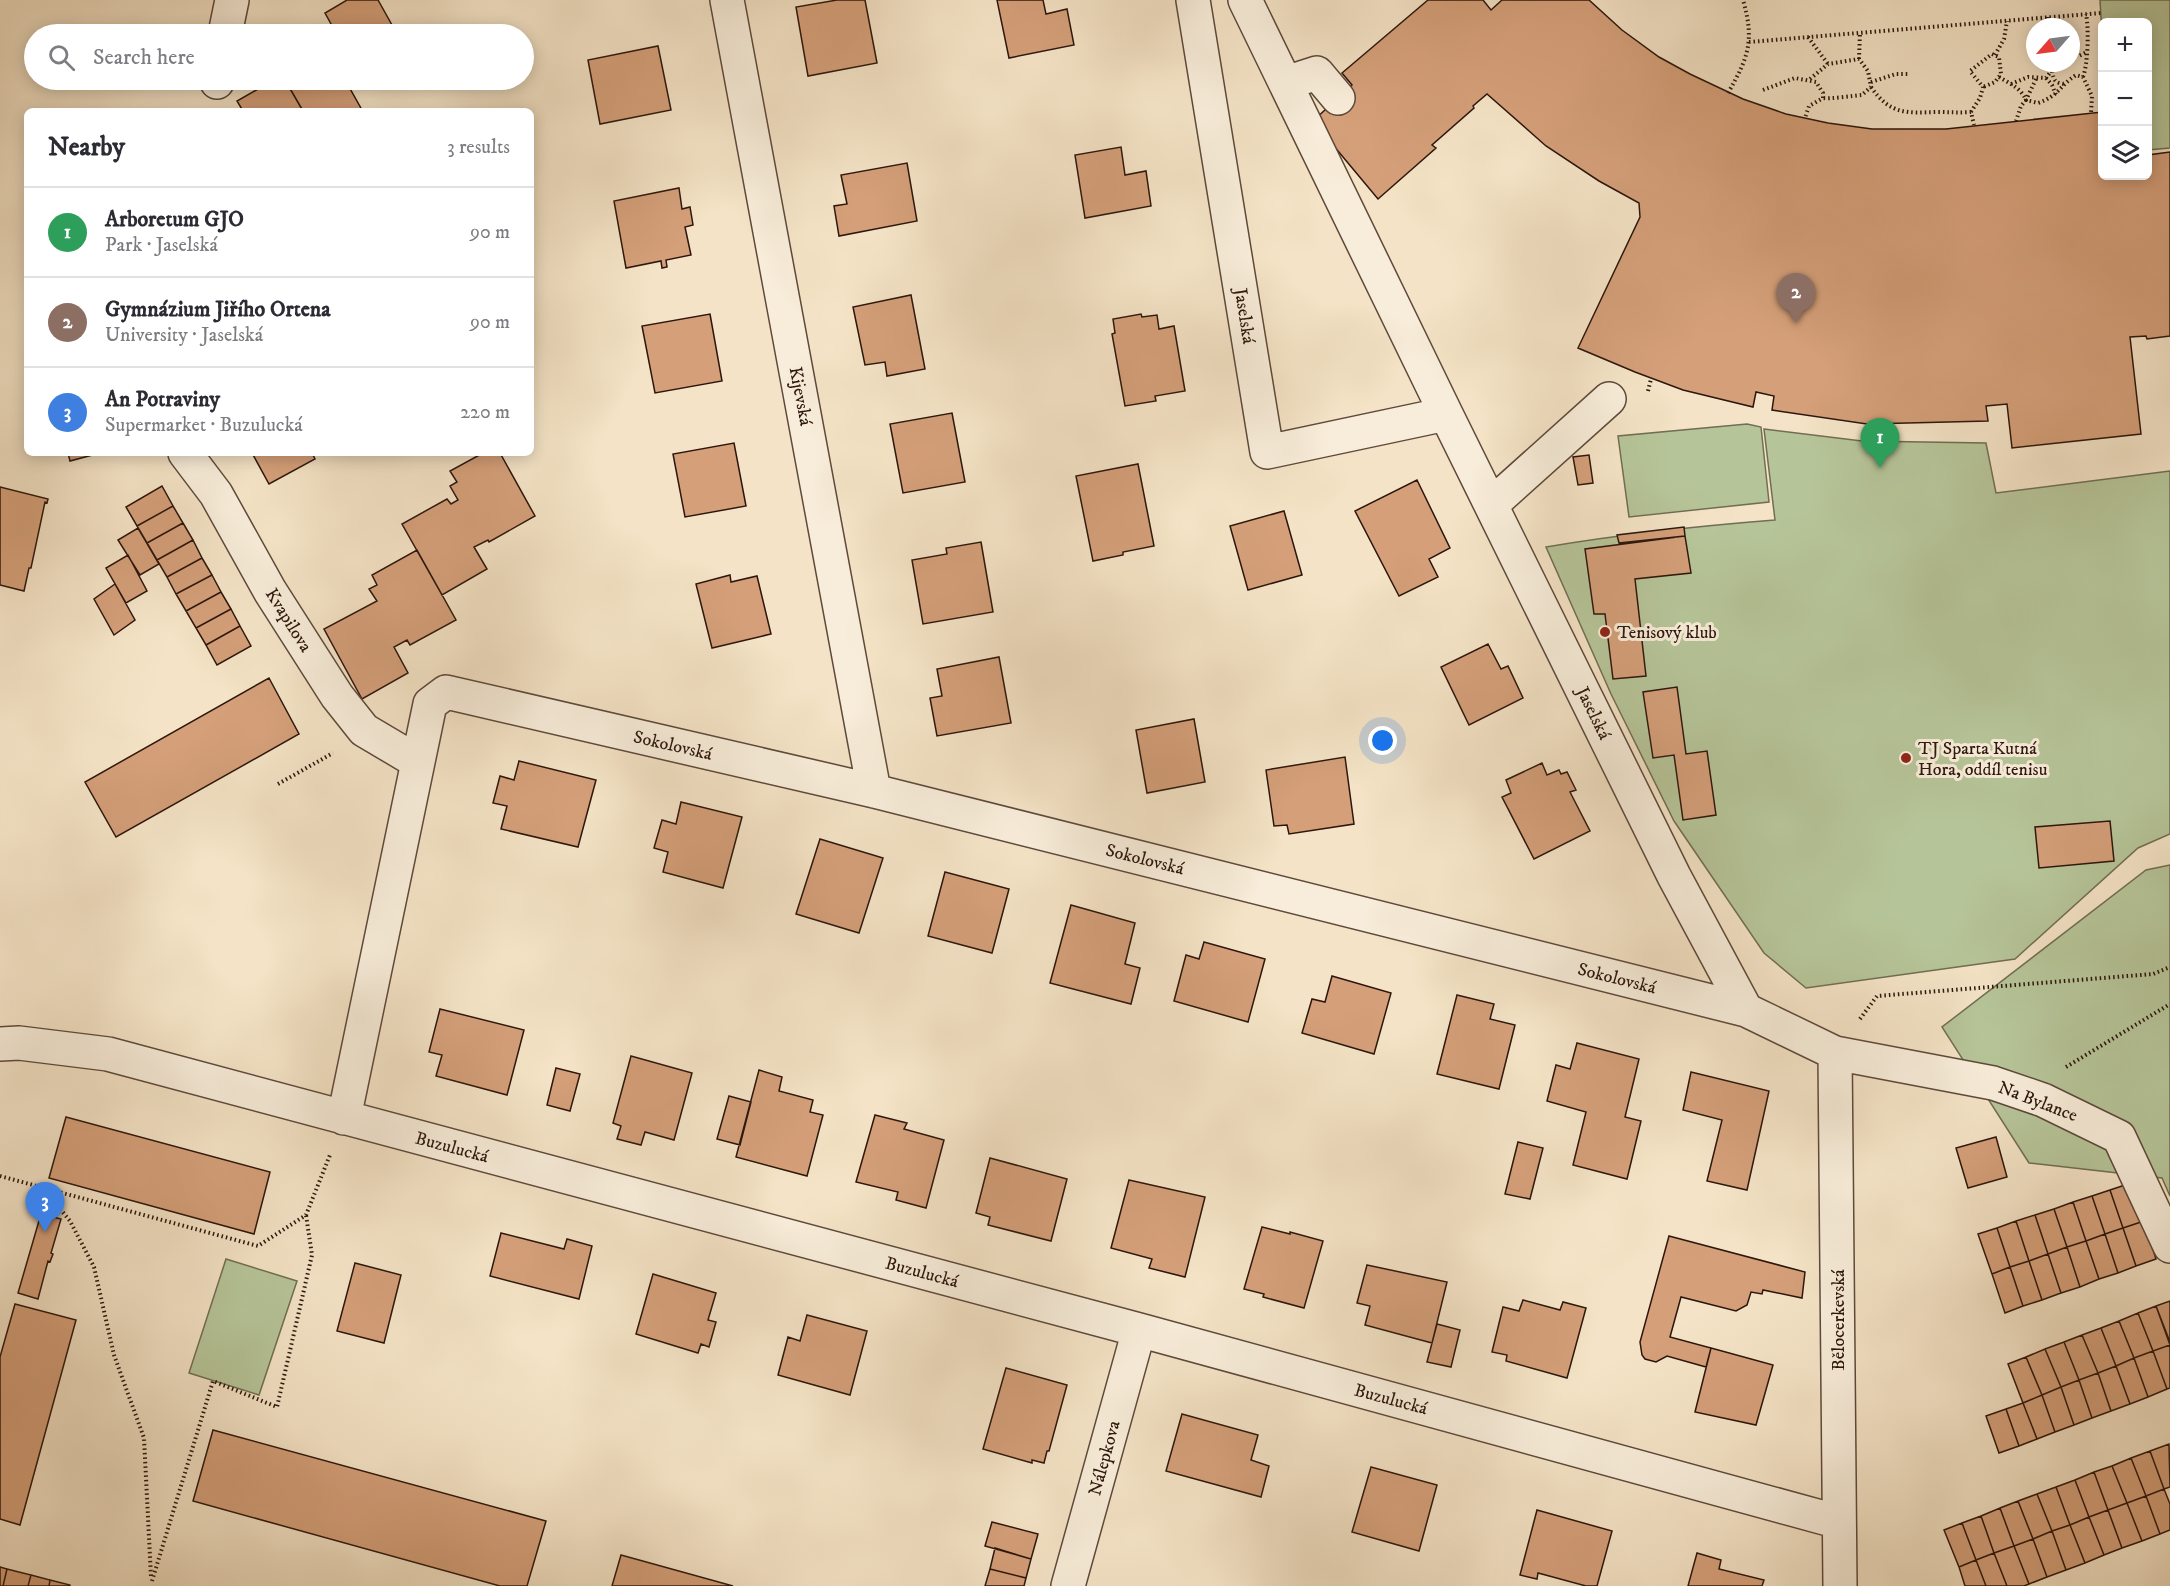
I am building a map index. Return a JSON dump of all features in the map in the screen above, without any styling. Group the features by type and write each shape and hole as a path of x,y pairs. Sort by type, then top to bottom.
{"street":[{"path":"227,24 232,0"},
{"name":"Kijevská","path":"727,0 874,791"},
{"name":"Jaselská","path":"1193,0 1267,452 1446,414"},
{"name":"Jaselská","path":"1245,0 1674,876 1746,1010"},
{"path":"1286,83 1317,73 1338,98"},
{"path":"1491,505 1609,399"},
{"name":"Kvapilova","path":"187,456 216,494 270,591 337,696 364,730 418,762"},
{"name":"Sokolovská","path":"418,762 430,704 446,692 874,791 1746,1010 1835,1053"},
{"path":"344,1118 418,762"},
{"name":"Buzulucká","path":"0,1044 20,1043 108,1054 1139,1330 1839,1522"},
{"name":"Na Bylance","path":"1835,1053 1993,1083 2043,1100 2120,1137 2170,1246"},
{"name":"Bělocerkevská","path":"1835,1053 1840,1586"},
{"name":"Nálepkova","path":"1068,1586 1139,1330"}],"path":[{"path":"1728,93 1749,52 1743,0"},
{"path":"1749,42 2100,13"},
{"path":"2086,14 2088,25 2086,68 2083,77 2092,96 2091,113"},
{"path":"1995,55 2004,39 2007,21"},
{"path":"1860,32 1859,60 1868,71 1871,85 1884,104 1914,114 1971,112"},
{"path":"1808,37 1828,64"},
{"path":"2080,55 2086,52"},
{"path":"1992,54 1999,57 2001,74 1995,82 1983,87 1967,71 1992,54"},
{"path":"1810,79 1828,64 1859,60"},
{"path":"2011,84 2028,77 2046,78 2050,72"},
{"path":"2052,72 2054,81 2065,84"},
{"path":"1805,118 1809,106 1823,98 1862,95 1871,85 1896,74 1909,74"},
{"path":"1999,77 2024,95 2026,100 2038,104 2056,95 2076,75 2083,77"},
{"path":"1763,90 1795,78 1810,79 1816,82 1823,93 1823,98"},
{"path":"2046,78 2056,95"},
{"path":"2016,121 2021,106 2036,79"},
{"path":"1974,125 1971,112 1980,98 1983,87"},
{"path":"278,784 341,749"},
{"path":"1835,1053 1877,996 2153,974 2170,967"},
{"path":"2021,1094 2170,1004"},
{"path":"43,1187 70,1221 94,1267 114,1355 144,1438 152,1581 213,1381 277,1407 312,1255 306,1215 344,1118"},
{"path":"0,1176 258,1246 306,1215"}],"green space":[{"path":"2100,0 2170,0 2170,148 2152,150 2152,18 2101,18"},
{"path":"1747,424 1761,427 1769,502 1629,517 1618,436"},
{"name":"TJ Sparta Kutná Hora, oddíl tenisu","path":"1764,429 1862,441 1986,443 1996,493 2170,471 2170,834 2138,848 2015,959 1806,988 1764,953 1674,821 1611,694 1546,547 1660,531 1775,520"},
{"path":"2170,865 2170,1196 2162,1178 2029,1163 1942,1027 2146,870"},
{"path":"226,1259 297,1281 259,1395 189,1373"}],"building":[{"path":"347,0 378,0 391,24 331,24 325,13"},
{"path":"837,0 865,0 877,63 808,76 796,7"},
{"path":"997,0 1043,0 1046,14 1067,9 1074,45 1009,58"},
{"path":"1428,0 1483,0 1491,10 1502,0 1589,0 1622,30 1659,57 1743,99 1786,114 1872,129 1946,129 2098,112 2098,180 2152,180 2152,154 2170,152 2170,336 2147,339 2146,336 2130,337 2141,434 2012,448 2007,404 1986,406 1988,421 1867,424 1772,410 1774,396 1756,392 1753,407 1683,390 1578,348 1640,217 1639,203 1599,181 1546,146 1487,94 1432,145 1436,148 1378,199 1313,121 1352,85 1342,73"},
{"path":"658,46 671,110 600,124 588,60"},
{"path":"256,90 291,90 301,108 241,108 237,101"},
{"path":"291,90 351,90 361,108 301,108"},
{"path":"1121,147 1125,175 1146,171 1151,206 1085,218 1075,155"},
{"path":"907,163 917,221 839,236 834,206 847,204 841,175"},
{"path":"679,188 682,209 690,207 693,225 685,227 691,255 666,260 667,267 662,268 661,261 626,268 614,201"},
{"path":"911,295 925,369 887,376 885,362 865,365 853,307"},
{"path":"710,314 722,381 655,393 642,326"},
{"path":"1141,314 1142,317 1157,315 1159,329 1174,326 1185,391 1155,396 1156,401 1125,406 1112,334 1115,333 1113,319"},
{"path":"952,413 965,482 903,493 890,424"},
{"path":"734,443 746,506 685,517 673,454"},
{"path":"1589,455 1593,483 1578,485 1573,457"},
{"path":"69,456 89,456 70,461"},
{"path":"254,456 314,456 315,459 269,484"},
{"path":"478,456 502,456 535,516 489,542 488,540 474,547 487,569 442,595 402,524 447,499 451,504 458,500 450,486 457,482 450,471"},
{"path":"1138,464 1154,546 1093,561 1076,476"},
{"path":"1417,480 1450,548 1429,559 1438,577 1399,596 1355,511"},
{"path":"162,486 173,506 137,526 126,507"},
{"path":"0,487 48,499 47,503 45,502 24,591 0,585"},
{"path":"173,506 183,523 147,543 137,526"},
{"path":"1284,511 1302,575 1248,590 1230,526"},
{"path":"183,523 193,540 157,560 147,543"},
{"path":"1684,527 1685,536 1619,543 1617,535"},
{"path":"138,528 159,564 140,575 118,540"},
{"path":"1685,536 1691,573 1635,579 1646,676 1613,679 1605,614 1594,614 1585,549"},
{"path":"193,540 202,558 167,577 157,560"},
{"path":"981,542 993,612 923,624 912,560 947,554 946,548"},
{"path":"417,550 456,620 410,645 407,640 394,647 408,673 362,699 324,629 377,601 369,589 377,585 372,575"},
{"path":"128,555 147,591 126,603 106,568"},
{"path":"202,558 212,575 176,594 167,577"},
{"path":"212,575 221,592 186,611 176,594"},
{"path":"730,575 731,582 757,576 771,634 712,648 696,584"},
{"path":"115,584 135,620 114,635 94,599"},
{"path":"221,592 231,609 196,628 186,611"},
{"path":"231,609 240,626 206,645 196,628"},
{"path":"240,626 251,646 217,665 206,645"},
{"path":"1488,644 1501,669 1508,666 1523,698 1469,725 1441,667"},
{"path":"999,657 1011,723 937,736 930,698 942,696 937,669"},
{"path":"269,678 299,734 116,837 85,782"},
{"path":"1677,687 1686,754 1707,751 1716,815 1683,820 1674,755 1653,758 1643,692"},
{"path":"1194,719 1205,782 1147,793 1136,730"},
{"path":"1345,757 1354,824 1289,834 1287,825 1274,826 1266,770"},
{"path":"519,761 596,780 578,847 501,829 507,806 493,803 500,776 514,780"},
{"path":"1542,763 1547,775 1559,770 1561,774 1567,772 1576,790 1570,792 1590,831 1534,859 1502,797 1511,793 1506,780"},
{"path":"681,802 742,817 723,888 663,872 668,852 654,848 662,820 676,824"},
{"path":"2110,821 2114,861 2039,868 2035,827"},
{"path":"820,839 883,858 859,933 796,914"},
{"path":"945,872 1009,889 992,953 928,936"},
{"path":"1071,905 1135,923 1125,964 1140,968 1131,1004 1050,983"},
{"path":"1204,942 1265,959 1248,1022 1174,1001 1186,955 1199,959"},
{"path":"1332,976 1391,993 1374,1054 1302,1033 1312,999 1325,1002"},
{"path":"1457,995 1494,1004 1490,1019 1515,1025 1499,1089 1437,1074"},
{"path":"440,1009 524,1030 507,1095 436,1076 442,1055 429,1052"},
{"path":"1577,1043 1639,1059 1625,1117 1641,1121 1627,1179 1573,1165 1586,1112 1547,1101 1556,1065 1570,1069"},
{"path":"631,1056 692,1073 674,1140 645,1132 641,1145 617,1139 621,1126 613,1123"},
{"path":"556,1068 580,1074 570,1111 547,1105"},
{"path":"759,1070 782,1077 779,1091 813,1100 810,1112 823,1115 807,1176 736,1157"},
{"path":"1691,1072 1769,1091 1747,1190 1707,1181 1722,1120 1683,1110"},
{"path":"729,1096 751,1102 740,1145 717,1139"},
{"path":"875,1115 907,1123 904,1129 944,1140 926,1208 896,1200 898,1192 856,1182"},
{"path":"66,1117 270,1172 254,1234 49,1178"},
{"path":"1996,1137 2007,1177 1968,1188 1956,1148"},
{"path":"1518,1142 1543,1148 1530,1199 1505,1194"},
{"path":"990,1158 1067,1179 1051,1241 988,1225 990,1217 976,1213"},
{"path":"1129,1180 1205,1197 1185,1277 1149,1268 1152,1259 1111,1248"},
{"path":"2131,1183 2144,1221 2123,1228 2110,1190"},
{"path":"2110,1190 2123,1228 2105,1234 2092,1196"},
{"path":"2092,1196 2105,1234 2086,1241 2073,1202"},
{"path":"2073,1202 2086,1241 2067,1247 2054,1209"},
{"path":"2054,1209 2067,1247 2048,1254 2035,1215"},
{"path":"41,1214 61,1219 51,1253 53,1254 50,1262 48,1261 38,1299 18,1293"},
{"path":"2035,1215 2048,1254 2029,1261 2016,1221"},
{"path":"2016,1221 2029,1261 2010,1267 1997,1228"},
{"path":"2144,1221 2156,1259 2136,1266 2123,1228"},
{"path":"1262,1227 1323,1241 1304,1308 1263,1297 1264,1294 1244,1289"},
{"path":"1997,1228 2010,1267 1992,1274 1978,1234"},
{"path":"2123,1228 2136,1266 2118,1273 2105,1234"},
{"path":"501,1233 564,1249 567,1239 592,1246 579,1299 490,1276"},
{"path":"2105,1234 2118,1273 2099,1279 2086,1241"},
{"path":"1669,1236 1805,1272 1802,1298 1763,1290 1762,1294 1751,1292 1747,1305 1736,1311 1681,1297 1670,1337 1711,1348 1706,1367 1667,1356 1656,1362 1645,1359 1640,1342"},
{"path":"2086,1241 2099,1279 2080,1287 2067,1247"},
{"path":"2067,1247 2080,1287 2061,1293 2048,1254"},
{"path":"2048,1254 2061,1293 2042,1300 2029,1261"},
{"path":"2029,1261 2042,1300 2023,1306 2010,1267"},
{"path":"355,1263 401,1275 384,1343 337,1331"},
{"path":"1367,1265 1447,1282 1432,1343 1365,1325 1370,1306 1357,1303"},
{"path":"2010,1267 2023,1306 2005,1313 1992,1274"},
{"path":"653,1274 716,1293 708,1320 716,1322 709,1347 701,1344 698,1353 636,1334"},
{"path":"1523,1300 1560,1310 1563,1302 1586,1308 1567,1378 1506,1361 1507,1355 1492,1352 1503,1307 1519,1311"},
{"path":"2170,1301 2170,1342 2156,1306"},
{"path":"15,1304 76,1320 20,1525 0,1519 0,1357"},
{"path":"2156,1306 2170,1345 2153,1351 2138,1313"},
{"path":"2138,1313 2153,1351 2134,1358 2119,1321"},
{"path":"807,1315 867,1331 850,1395 778,1375 788,1337 800,1341"},
{"path":"2119,1321 2134,1358 2116,1366 2101,1328"},
{"path":"1437,1324 1460,1330 1451,1367 1427,1362"},
{"path":"2101,1328 2116,1366 2098,1373 2082,1335"},
{"path":"2082,1335 2098,1373 2079,1380 2064,1342"},
{"path":"2064,1342 2079,1380 2061,1387 2045,1349"},
{"path":"2170,1345 2170,1388 2167,1389 2153,1351"},
{"path":"1711,1348 1773,1365 1756,1425 1695,1412"},
{"path":"2045,1349 2061,1387 2042,1395 2026,1357"},
{"path":"2153,1351 2167,1389 2148,1397 2134,1358"},
{"path":"2026,1357 2042,1395 2023,1403 2008,1364"},
{"path":"2134,1358 2148,1397 2130,1404 2116,1366"},
{"path":"2116,1366 2130,1404 2111,1411 2098,1373"},
{"path":"1006,1368 1067,1385 1044,1463 1032,1460 1032,1463 983,1449"},
{"path":"2098,1373 2111,1411 2092,1418 2079,1380"},
{"path":"2079,1380 2092,1418 2074,1425 2061,1387"},
{"path":"2061,1387 2074,1425 2055,1432 2042,1395"},
{"path":"2042,1395 2055,1432 2037,1439 2023,1403"},
{"path":"2023,1403 2037,1439 2019,1446 2006,1409"},
{"path":"2006,1409 2019,1446 1999,1453 1986,1416"},
{"path":"1182,1414 1258,1435 1251,1460 1269,1466 1261,1497 1166,1471"},
{"path":"213,1430 546,1521 527,1586 500,1586 193,1501"},
{"path":"2169,1444 2170,1487 2164,1489 2150,1451"},
{"path":"2150,1451 2164,1489 2146,1496 2131,1458"},
{"path":"2131,1458 2146,1496 2127,1503 2112,1466"},
{"path":"2112,1466 2127,1503 2108,1510 2094,1472"},
{"path":"1371,1467 1437,1485 1419,1551 1352,1532"},
{"path":"2094,1472 2108,1510 2089,1517 2075,1480"},
{"path":"2075,1480 2089,1517 2070,1525 2056,1487"},
{"path":"2056,1487 2070,1525 2052,1531 2037,1494"},
{"path":"2164,1489 2170,1504 2170,1530 2160,1534 2146,1496"},
{"path":"2037,1494 2052,1531 2033,1539 2018,1501"},
{"path":"2146,1496 2160,1534 2142,1541 2127,1503"},
{"path":"2018,1501 2033,1539 2014,1546 2000,1508"},
{"path":"2127,1503 2142,1541 2122,1548 2108,1510"},
{"path":"2000,1508 2014,1546 1994,1553 1981,1516"},
{"path":"1537,1510 1612,1531 1597,1586 1586,1586 1538,1573 1537,1579 1520,1575"},
{"path":"2108,1510 2122,1548 2104,1555 2089,1517"},
{"path":"1981,1516 1994,1553 1976,1560 1962,1523"},
{"path":"2089,1517 2104,1555 2085,1563 2070,1525"},
{"path":"992,1522 1038,1534 1031,1559 985,1546"},
{"path":"1962,1523 1976,1560 1959,1567 1944,1530"},
{"path":"2070,1525 2085,1563 2066,1570 2052,1531"},
{"path":"2052,1531 2066,1570 2047,1577 2033,1539"},
{"path":"2033,1539 2047,1577 2029,1584 2014,1546"},
{"path":"2014,1546 2029,1584 2024,1586 2007,1586 1994,1553"},
{"path":"995,1548 1031,1559 1026,1578 990,1569"},
{"path":"1697,1553 1721,1560 1719,1569 1764,1580 1762,1586 1688,1586"},
{"path":"1994,1553 2007,1586 1986,1586 1976,1560"},
{"path":"621,1555 733,1586 612,1586"},
{"path":"1976,1560 1986,1586 1965,1586 1959,1567"},
{"path":"0,1567 7,1569 3,1586 0,1586"},
{"path":"7,1569 31,1575 28,1586 3,1586"},
{"path":"990,1569 1026,1578 1024,1586 985,1586"},
{"path":"31,1575 50,1580 49,1586 28,1586"},
{"path":"50,1580 70,1585 70,1586 49,1586"}],"place":[{"name":"Gymnázium Jiřího Ortena","path":"1796,323"},
{"name":"Arboretum GJO","path":"1880,468"},
{"name":"Tenisový klub","path":"1605,632"},
{"name":"TJ Sparta Kutná Hora, oddíl tenisu","path":"1906,758"},
{"name":"An Potraviny","path":"45,1232"}]}
